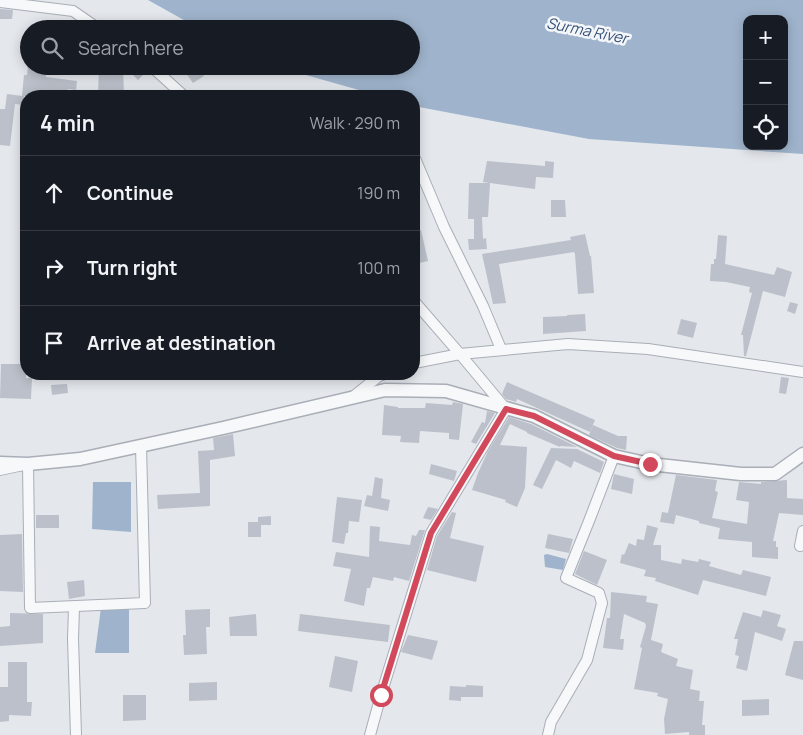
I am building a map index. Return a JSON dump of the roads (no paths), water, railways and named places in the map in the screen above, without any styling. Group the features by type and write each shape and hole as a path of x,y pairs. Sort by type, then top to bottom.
{"street":[{"path":"0,2 73,11 86,20"},
{"path":"161,75 177,90"},
{"path":"420,170 444,227 483,306 501,349"},
{"path":"420,308 506,409"},
{"path":"420,363 460,354 568,344 648,349 803,372"},
{"path":"354,396 374,380"},
{"path":"0,470 28,464 80,459 385,390 446,391 534,416 614,456 650,464 741,474 775,474 803,454"},
{"path":"370,735 431,533 506,409"},
{"path":"28,464 30,608 146,603 141,446"},
{"path":"548,735 551,722 587,660 602,604 599,593 566,578 614,456"},
{"path":"0,463 28,464"},
{"path":"800,546 803,531"},
{"path":"74,606 73,639 76,735"}],"water":[{"name":"Surma River","path":"148,0 803,0 803,154 746,150 788,150 788,15 743,15 743,150 589,139 420,107 420,90 359,90 306,75 420,75 420,20 184,20"},
{"path":"93,482 131,482 131,532 92,529"},
{"path":"547,554 566,559 563,570 545,567 544,555"},
{"path":"129,605 129,653 95,653 101,608"}]}
